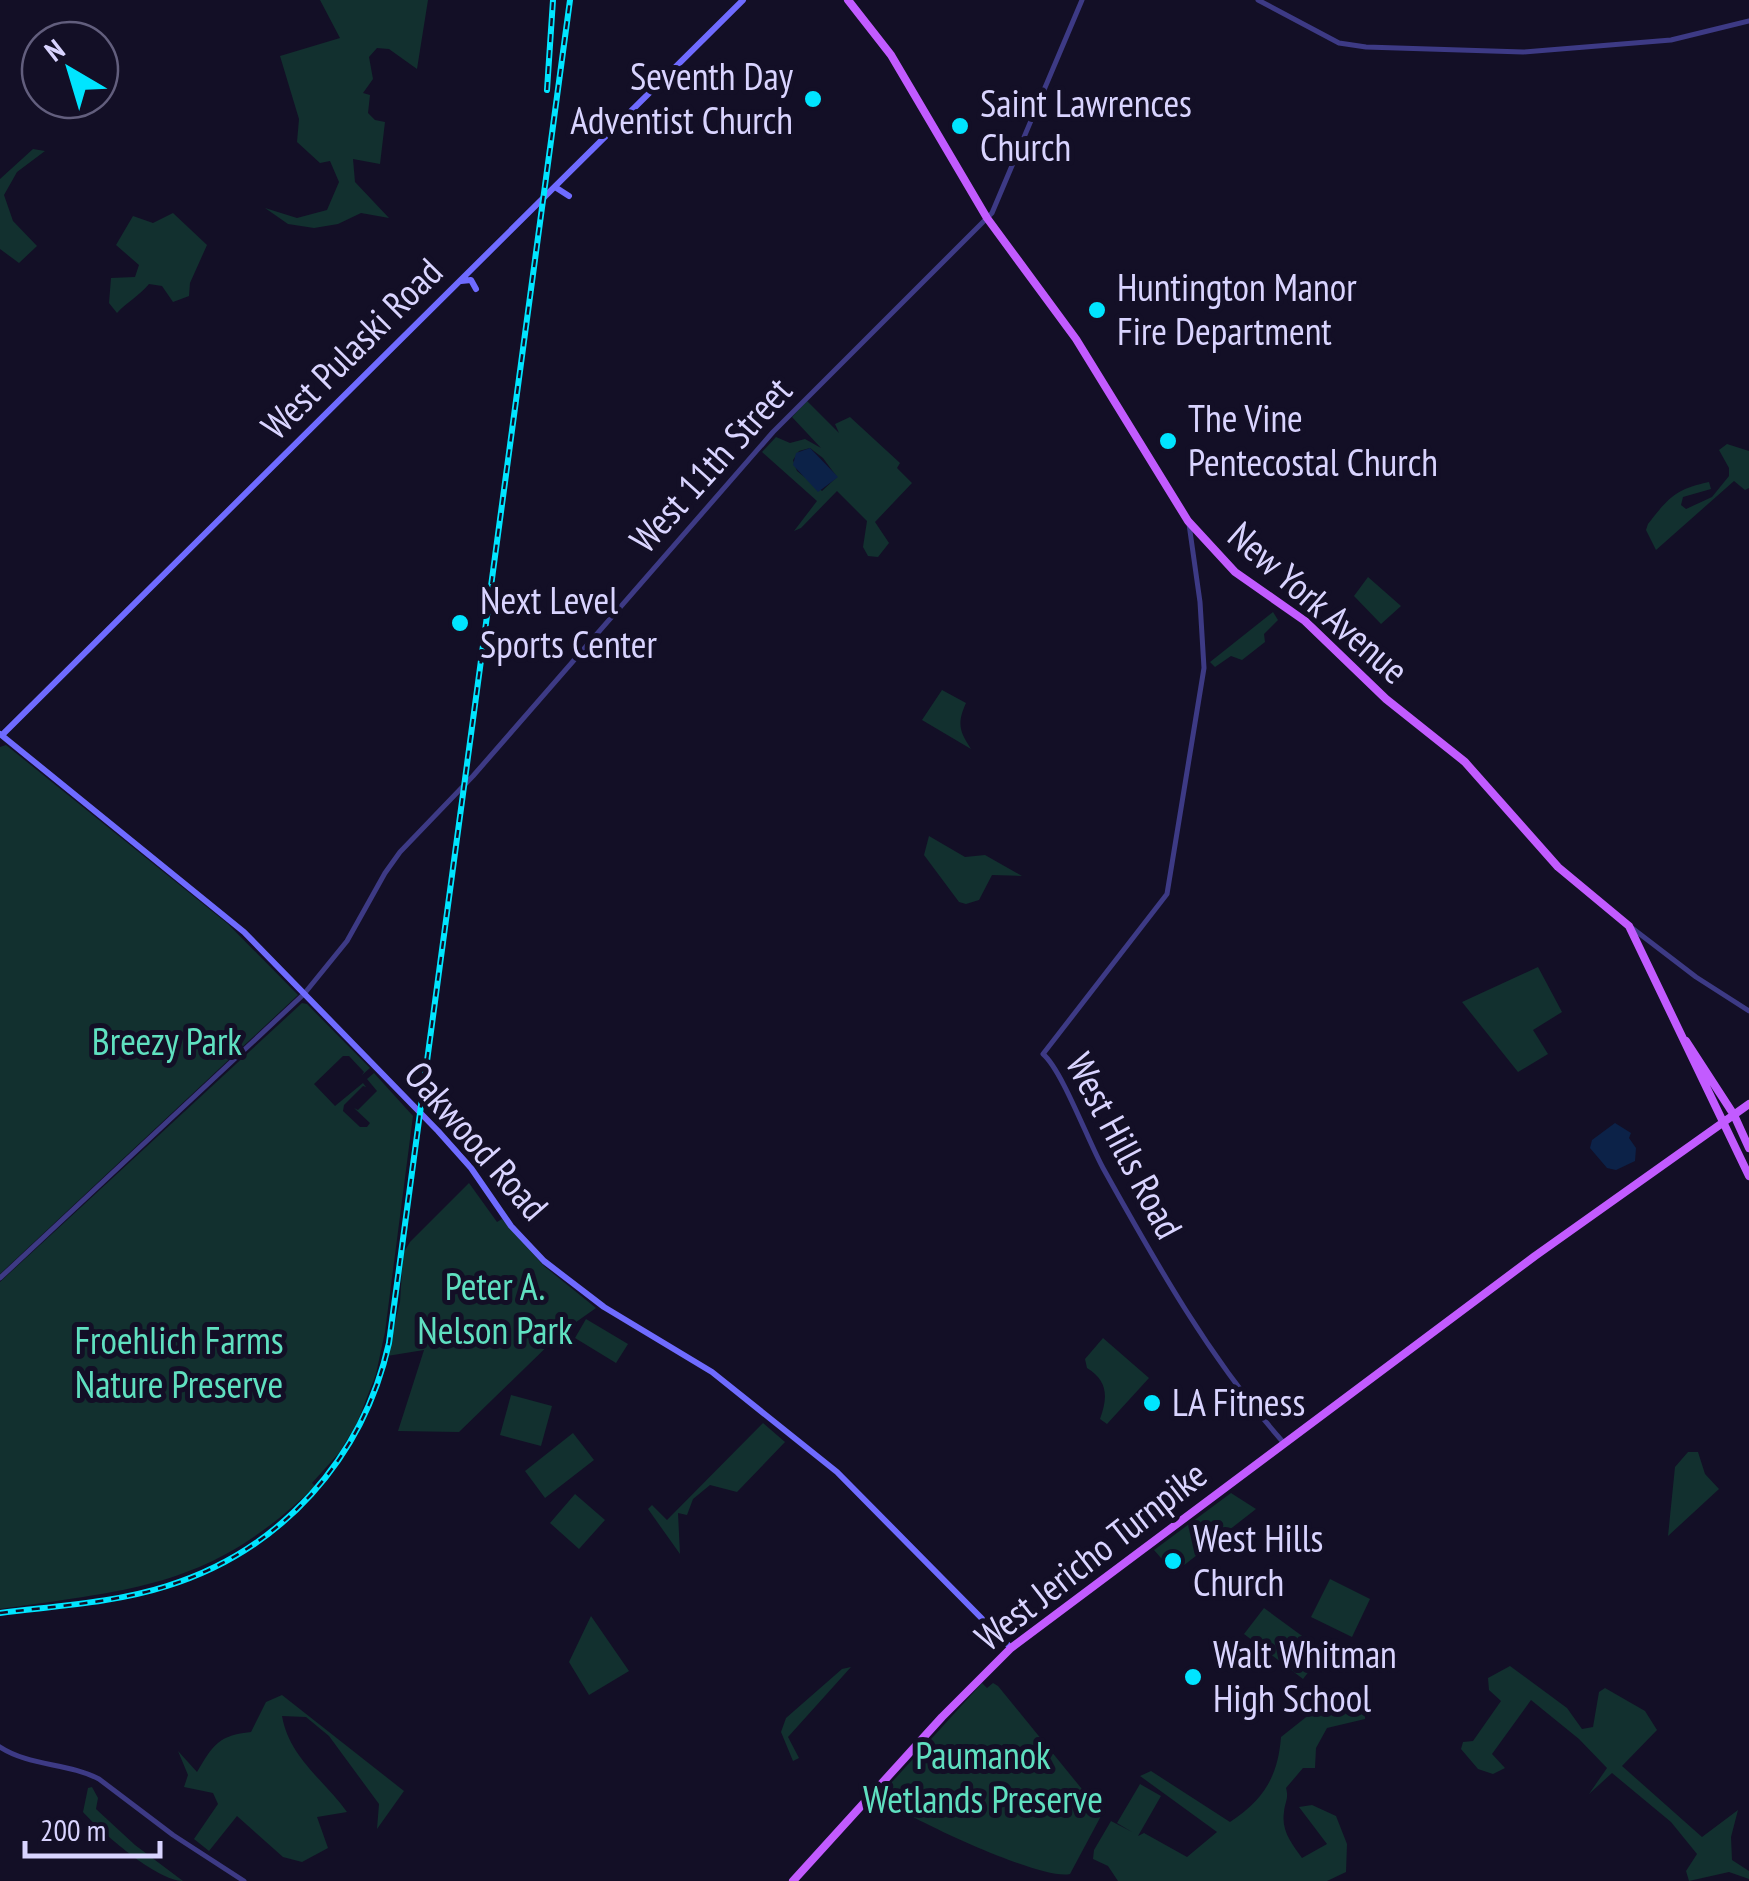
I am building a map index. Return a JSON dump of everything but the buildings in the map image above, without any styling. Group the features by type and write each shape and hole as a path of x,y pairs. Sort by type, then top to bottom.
{"main road":[{"name":"West Pulaski Road","path":"0,735 743,0"},
{"name":"New York Avenue","path":"848,0 891,55 987,218 1080,346 1188,521 1235,572 1305,620 1386,699 1465,762 1558,867 1629,926"},
{"path":"555,187 569,196"},
{"path":"460,281 471,280 476,289"},
{"name":"Oakwood Road","path":"0,735 231,920 438,1131 512,1226 544,1260 594,1300 712,1372 836,1472 1011,1648"},
{"path":"1603,906 1642,956"},
{"path":"1629,926 1683,1038 1734,1115 1749,1148"},
{"path":"1683,1038 1749,1176"},
{"name":"West Jericho Turnpike","path":"793,1881 942,1717 1011,1648 1543,1250 1749,1104"}],"street":[{"name":"West 11th Street","path":"0,1278 304,994 346,944 384,873 400,852 473,776 772,432 994,210 1082,0"},
{"path":"1258,0 1339,42 1366,47 1523,52 1671,40 1749,21"},
{"name":"West Hills Road","path":"1188,521 1200,602 1204,668 1167,894 1043,1054 1054,1062 1082,1127 1164,1278 1234,1385 1283,1442"},
{"name":"New York Avenue","path":"1629,926 1749,1011"},
{"path":"1642,956 1646,938"},
{"path":"0,1747 14,1755 86,1772 99,1779 173,1835 244,1881"}],"green space":[{"path":"320,0 428,0 417,69 389,49 377,48 369,57 373,79 363,93 370,95 368,113 385,122 380,164 353,159 355,182 389,218 361,213 338,224 314,228 288,224 265,208 297,218 327,210 339,182 330,161 320,163 297,142 299,119 280,56 340,38"},
{"path":"33,149 45,151 17,172 4,195 13,221 37,246 19,263 0,249 0,179"},
{"path":"173,213 207,245 190,283 189,296 173,302 162,286 149,284 117,313 109,303 111,278 135,277 139,265 116,245 133,216 153,223"},
{"path":"807,401 839,433 835,424 850,417 900,463 897,468 912,483 875,522 889,543 878,557 868,556 863,547 867,521 837,491 794,531 817,501 762,452 776,437 790,443 805,439 821,448 792,417","holes":["810,448 837,477 822,491 797,471 793,460 799,451"]},
{"path":"1727,444 1749,451 1749,488 1745,490 1734,481 1656,550 1646,530 1648,524 1681,491 1709,482 1711,489 1683,497 1681,505 1686,509 1712,497 1729,476 1719,450"},
{"path":"1368,577 1401,606 1381,624 1354,596"},
{"path":"1273,612 1278,620 1264,634 1265,642 1242,660 1231,656 1215,667 1210,662"},
{"path":"942,690 966,703 961,727 971,749 922,720"},
{"name":"Froehlich Farms Nature Preserve","path":"6,745 228,924 298,995 0,1274 0,747"},
{"path":"929,836 965,857 985,855 1022,876 992,875 979,900 959,902 924,855"},
{"path":"1538,967 1562,1012 1533,1030 1548,1054 1518,1072 1462,1002"},
{"name":"Froehlich Farms Nature Preserve","path":"302,1003 370,1068 362,1075 364,1072 349,1056 343,1056 314,1084 335,1106 363,1083 366,1087 344,1105 343,1111 360,1127 367,1127 370,1123 354,1108 358,1110 377,1091 367,1079 374,1073 413,1116 385,1332 376,1374 357,1423 339,1453 312,1483 315,1486 241,1545 206,1564 132,1588 0,1609 0,1282"},
{"name":"Peter A. Nelson Park","path":"469,1183 497,1222 502,1219 544,1266 596,1308 562,1332 459,1432 398,1431 424,1350 387,1356 400,1302 403,1254 410,1242"},
{"path":"586,1319 628,1344 616,1363 575,1338"},
{"path":"1103,1338 1149,1378 1107,1424 1100,1419 1105,1397 1102,1384 1087,1368 1085,1359"},
{"path":"511,1395 552,1406 541,1446 500,1435"},
{"path":"763,1423 785,1442 737,1492 710,1485 693,1499 687,1515 678,1513 680,1554 648,1509 652,1505 667,1520"},
{"path":"573,1433 594,1460 545,1498 525,1471"},
{"path":"1688,1452 1698,1452 1705,1474 1719,1489 1668,1536 1675,1467"},
{"path":"1231,1493 1256,1509 1174,1573 1154,1550"},
{"path":"575,1494 605,1520 579,1549 550,1523"},
{"path":"1330,1579 1370,1599 1352,1637 1311,1617"},
{"path":"1264,1608 1324,1652 1303,1679 1244,1634"},
{"path":"591,1616 629,1671 589,1695 569,1662"},
{"path":"1510,1666 1567,1708 1582,1729 1593,1727 1599,1692 1605,1688 1645,1711 1657,1730 1622,1766 1702,1837 1738,1810 1731,1837 1732,1860 1749,1871 1749,1879 1729,1872 1689,1881 1686,1871 1697,1854 1671,1822 1612,1773 1589,1794 1607,1768 1531,1700 1492,1754 1505,1768 1493,1774 1478,1769 1461,1749 1463,1742 1473,1741 1501,1701 1489,1690 1488,1678"},
{"path":"851,1667 788,1737 799,1758 793,1761 781,1732 786,1718 842,1669"},
{"name":"Paumanok Wetlands Preserve","path":"982,1683 987,1688 993,1683 998,1686 1099,1810 1101,1816 1070,1874 1055,1874 1006,1859 882,1799 882,1793"},
{"path":"1353,1687 1365,1693 1365,1719 1327,1728 1316,1748 1315,1768 1303,1768 1286,1788 1284,1819 1288,1837 1302,1858 1327,1844 1299,1807 1312,1805 1336,1816 1347,1844 1346,1872 1327,1881 1118,1881 1108,1866 1093,1859 1111,1821 1132,1832 1117,1823 1140,1784 1161,1796 1138,1836 1144,1833 1187,1857 1217,1832 1140,1776 1151,1771 1230,1822 1252,1805 1267,1786 1277,1764 1281,1737"},
{"path":"282,1695 404,1791 377,1829 379,1804 329,1736 306,1717 282,1716 300,1756 347,1812 317,1817 328,1848 302,1862 283,1857 237,1816 209,1851 194,1839 218,1804 213,1793 184,1787 188,1775 178,1751 197,1772 218,1743 251,1732 266,1702"},
{"path":"92,1787 98,1798 96,1809 183,1881 145,1864 91,1821 83,1812 88,1788"}],"water":[{"path":"810,448 838,477 818,492 793,465 796,453"},
{"path":"1615,1123 1631,1133 1629,1138 1636,1148 1635,1161 1616,1170 1607,1168 1590,1148 1592,1140"}],"railway":[{"path":"547,90 553,0"},
{"path":"0,1613 147,1592 208,1570 247,1549 281,1524 338,1461 377,1385 389,1343 570,0"}],"place":[{"name":"Seventh Day Adventist Church","path":"813,99"},
{"name":"Saint Lawrences Church","path":"960,126"},
{"name":"Huntington Manor Fire Department","path":"1097,310"},
{"name":"The Vine Pentecostal Church","path":"1168,441"},
{"name":"Next Level Sports Center","path":"460,623"},
{"name":"LA Fitness","path":"1152,1403"},
{"name":"West Hills Church","path":"1173,1561"},
{"name":"Walt Whitman High School","path":"1193,1677"}],"park label":[{"name":"Breezy Park","path":"167,1042"}]}
